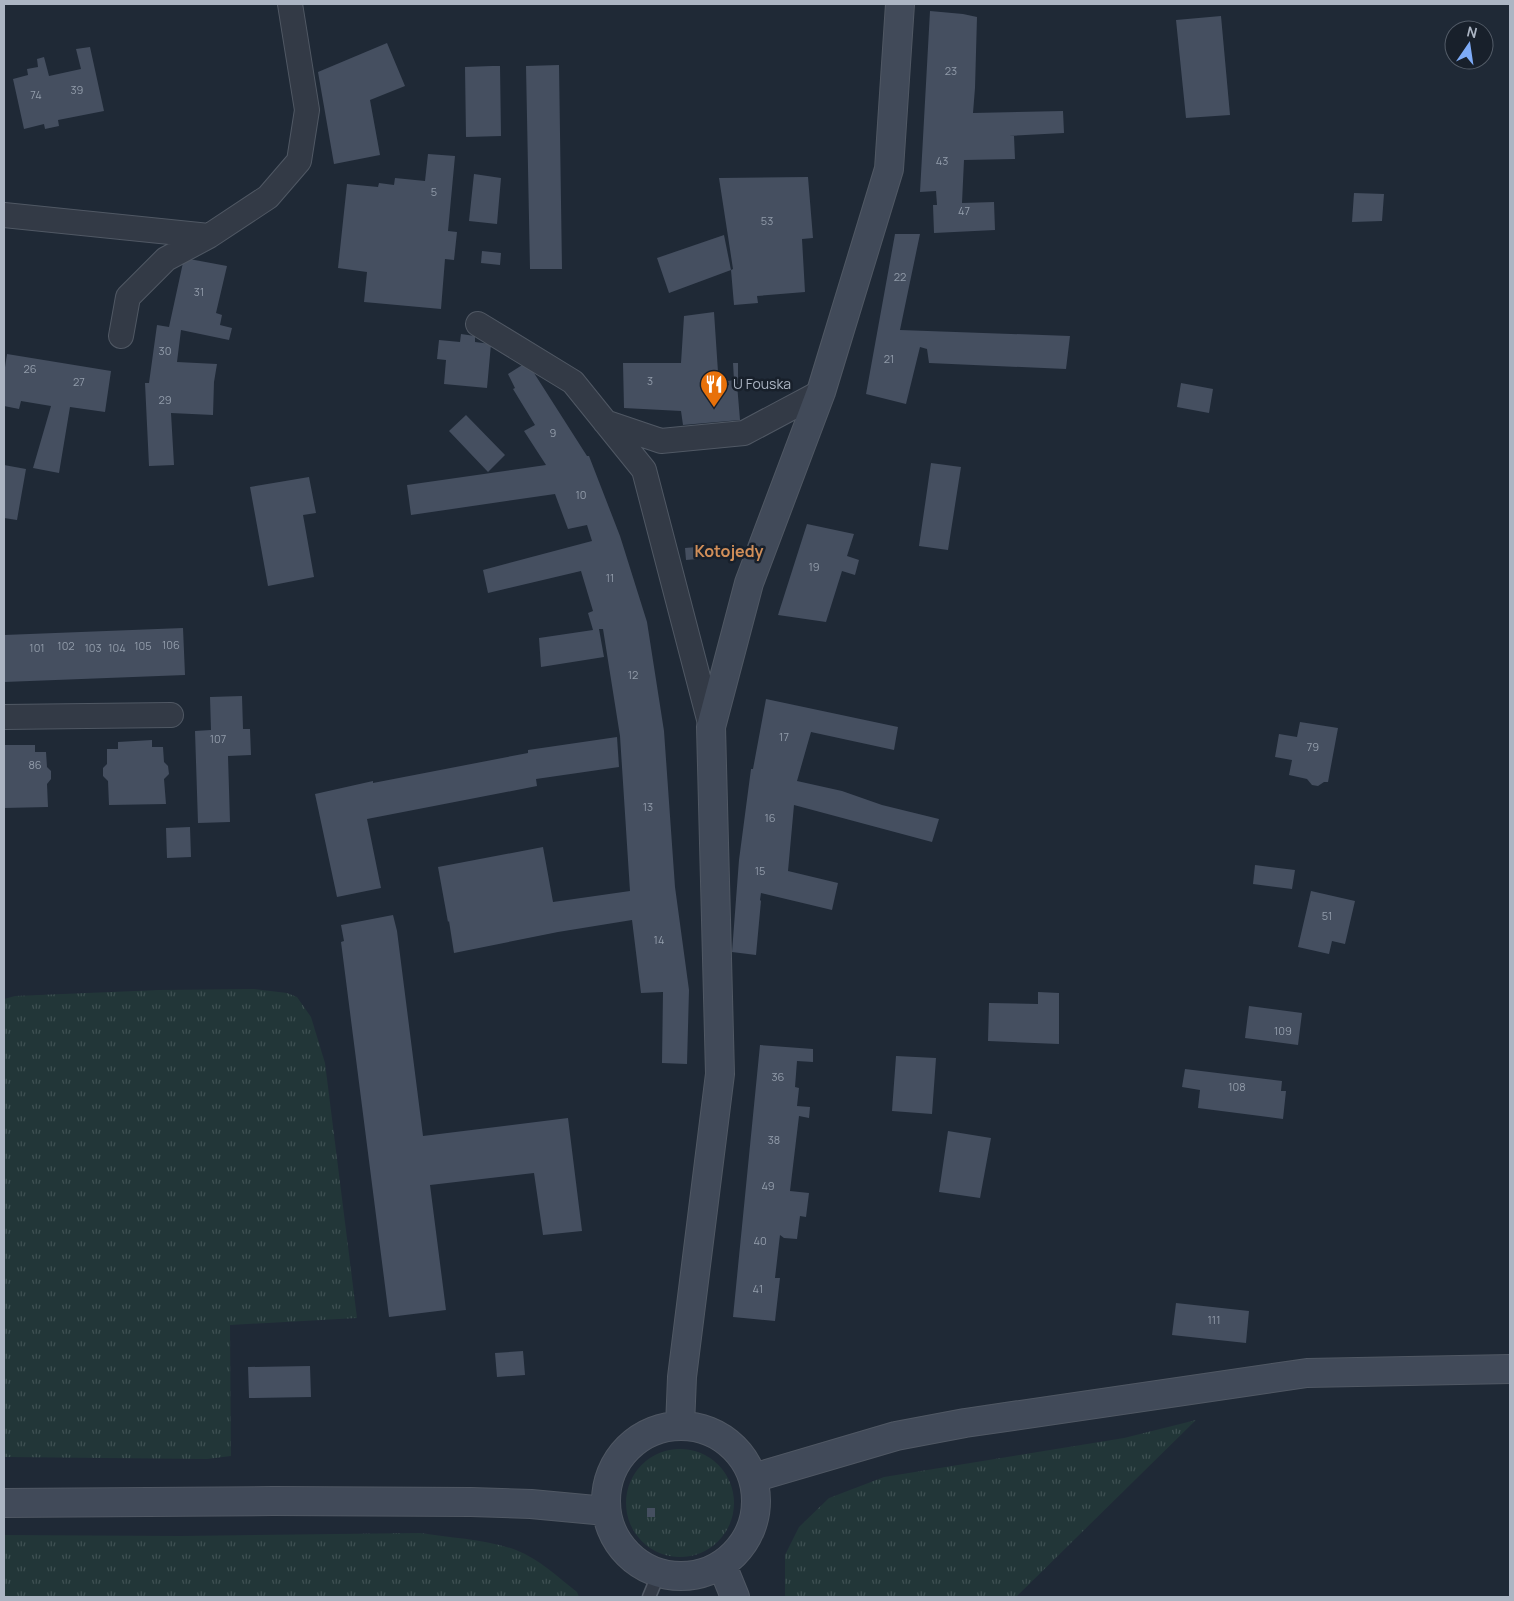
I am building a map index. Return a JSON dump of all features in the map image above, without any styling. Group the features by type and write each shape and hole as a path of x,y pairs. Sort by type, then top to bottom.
{"main road":[{"path":"680,1426 682,1377 720,1074 711,727 749,584 821,392 889,169 900,4"},
{"path":"753,1478 896,1436 948,1426 1307,1373 1510,1369"},
{"path":"680,1426 698,1428 714,1434 738,1452 753,1478 756,1502 752,1527 740,1548 722,1565 702,1574 681,1577 654,1585 640,1564 623,1550 612,1532 606,1511 606,1493 612,1472 623,1453 641,1437 663,1428 680,1426"},
{"path":"4,1503 471,1502 531,1504 606,1511"},
{"path":"722,1565 735,1597"}],"street":[{"path":"121,336 128,297 166,259 209,236 268,197 300,161 307,110 290,4"},
{"path":"4,215 209,236"},
{"path":"478,324 573,382 644,470 711,727"},
{"path":"605,422 662,441 744,433 821,392"},
{"path":"4,717 171,715"}],"green space":[{"path":"254,989 287,993 297,997 311,1017 325,1063 357,1318 230,1325 231,1456 207,1459 4,1457 4,999 15,996 159,990"},
{"path":"1196,1420 1016,1597 785,1597 785,1555 799,1527 829,1498 884,1477 1124,1438"},
{"path":"680,1449 701,1453 718,1465 730,1482 734,1503 730,1524 718,1541 701,1553 680,1557 659,1553 642,1541 630,1524 626,1503 630,1482 642,1465 659,1453"},
{"path":"420,1533 481,1541 516,1550 533,1558 548,1569 577,1592 579,1597 4,1597 4,1535 180,1536"}],"building":[{"path":"930,11 977,17 973,113 1063,111 1064,133 1009,136 1014,136 1015,159 964,160 962,203 994,202 995,230 934,233 933,205 937,205 936,191 920,192"},
{"path":"1221,16 1230,115 1186,118 1176,20"},
{"path":"387,43 405,86 370,100 380,155 334,164 318,72"},
{"path":"90,47 104,111 58,120 59,126 45,129 44,124 24,129 13,79 28,75 27,69 38,67 37,59 44,57 49,76 81,69 76,49"},
{"path":"559,65 562,269 530,269 526,66"},
{"path":"500,66 501,136 466,137 465,67"},
{"path":"428,154 455,156 448,231 457,232 454,260 445,259 441,309 364,302 367,272 338,268 347,184 378,187 379,183 394,185 395,178 425,181"},
{"path":"474,174 501,178 497,224 469,221"},
{"path":"808,177 813,238 802,239 805,292 757,296 758,303 734,305 731,270 733,269 719,178"},
{"path":"1354,193 1384,194 1382,221 1352,222"},
{"path":"895,234 920,234 900,330 1070,336 1066,369 929,363 927,349 920,347 906,404 866,394"},
{"path":"724,235 731,270 669,293 657,258"},
{"path":"482,251 501,253 500,265 481,263"},
{"path":"184,258 227,266 216,313 222,315 220,325 232,328 229,340 181,330 177,362 217,364 214,382 213,415 171,413 174,465 149,466 145,383 149,383 157,325 169,327"},
{"path":"714,312 719,387 729,385 728,381 734,380 733,363 738,363 737,384 740,420 683,425 681,411 624,408 623,363 681,363 684,316"},
{"path":"461,334 475,336 475,342 491,344 487,388 444,384 446,360 437,359 439,340 460,342"},
{"path":"7,354 111,371 105,412 70,407 59,473 33,468 51,406 21,401 19,409 4,406 4,374"},
{"path":"527,362 587,456 589,456 620,536 647,622 664,731 675,887 689,990 687,1064 662,1063 663,992 641,993 632,920 558,932 454,953 438,867 543,847 553,902 630,891 620,736 603,629 599,629 604,657 541,667 539,638 593,630 588,613 593,611 581,571 488,593 483,570 592,541 587,525 568,529 555,494 411,515 407,485 546,465 524,431 535,425 513,389 515,388 508,374"},
{"path":"1181,383 1213,389 1209,413 1177,407"},
{"path":"466,415 505,455 488,472 449,431"},
{"path":"931,463 961,467 948,550 919,546"},
{"path":"4,465 26,469 17,520 4,518"},
{"path":"309,477 316,513 303,515 314,577 268,586 250,487"},
{"path":"807,524 854,534 847,556 859,560 855,575 842,571 826,622 778,615"},
{"path":"697,547 698,559 686,560 685,548"},
{"path":"183,628 185,675 4,682 4,635"},
{"path":"242,696 243,729 250,729 251,755 228,756 230,822 198,823 195,731 211,730 210,697"},
{"path":"766,699 898,727 894,750 811,732 797,781 842,791 882,805 939,819 932,842 794,805 788,871 838,883 832,910 761,893 756,955 732,952 739,860 751,769 753,769"},
{"path":"1300,722 1338,728 1328,782 1318,786 1312,785 1307,779 1289,775 1292,760 1275,757 1279,734 1297,737"},
{"path":"617,737 619,767 536,779 537,786 367,819 381,888 337,897 315,794 373,781 373,783 528,753 528,750"},
{"path":"152,740 152,747 163,747 164,762 168,766 169,774 164,779 166,804 109,805 108,781 103,776 103,768 107,764 107,749 118,749 118,742"},
{"path":"4,745 35,745 35,752 46,752 47,767 51,771 51,779 47,784 48,807 4,808"},
{"path":"190,827 191,857 167,858 166,828"},
{"path":"1255,865 1295,870 1292,889 1253,884"},
{"path":"1311,891 1355,901 1345,944 1332,941 1329,954 1298,947"},
{"path":"393,915 397,931 423,1136 568,1118 582,1231 543,1235 534,1173 430,1185 446,1310 389,1317 341,942 344,941 341,925"},
{"path":"1038,992 1059,993 1059,1044 988,1041 989,1003 1038,1004"},
{"path":"1249,1006 1302,1013 1298,1045 1245,1038"},
{"path":"760,1045 813,1049 813,1062 797,1061 795,1087 799,1088 797,1106 810,1107 809,1118 799,1116 790,1191 809,1193 806,1217 800,1216 797,1239 784,1238 780,1235 775,1278 780,1278 775,1321 733,1317"},
{"path":"896,1056 936,1058 932,1114 892,1111"},
{"path":"1185,1069 1282,1081 1281,1091 1286,1091 1283,1119 1198,1108 1200,1090 1182,1087"},
{"path":"948,1131 991,1138 980,1198 939,1192"},
{"path":"1176,1303 1249,1311 1246,1343 1172,1335"},
{"path":"523,1351 525,1375 497,1377 495,1353"},
{"path":"310,1366 311,1397 249,1398 248,1367"},
{"path":"647,1508 655,1508 655,1517 647,1517"}],"place":[{"name":"U Fouska","path":"714,408"}],"district":[{"name":"Kotojedy","path":"729,551"}]}
